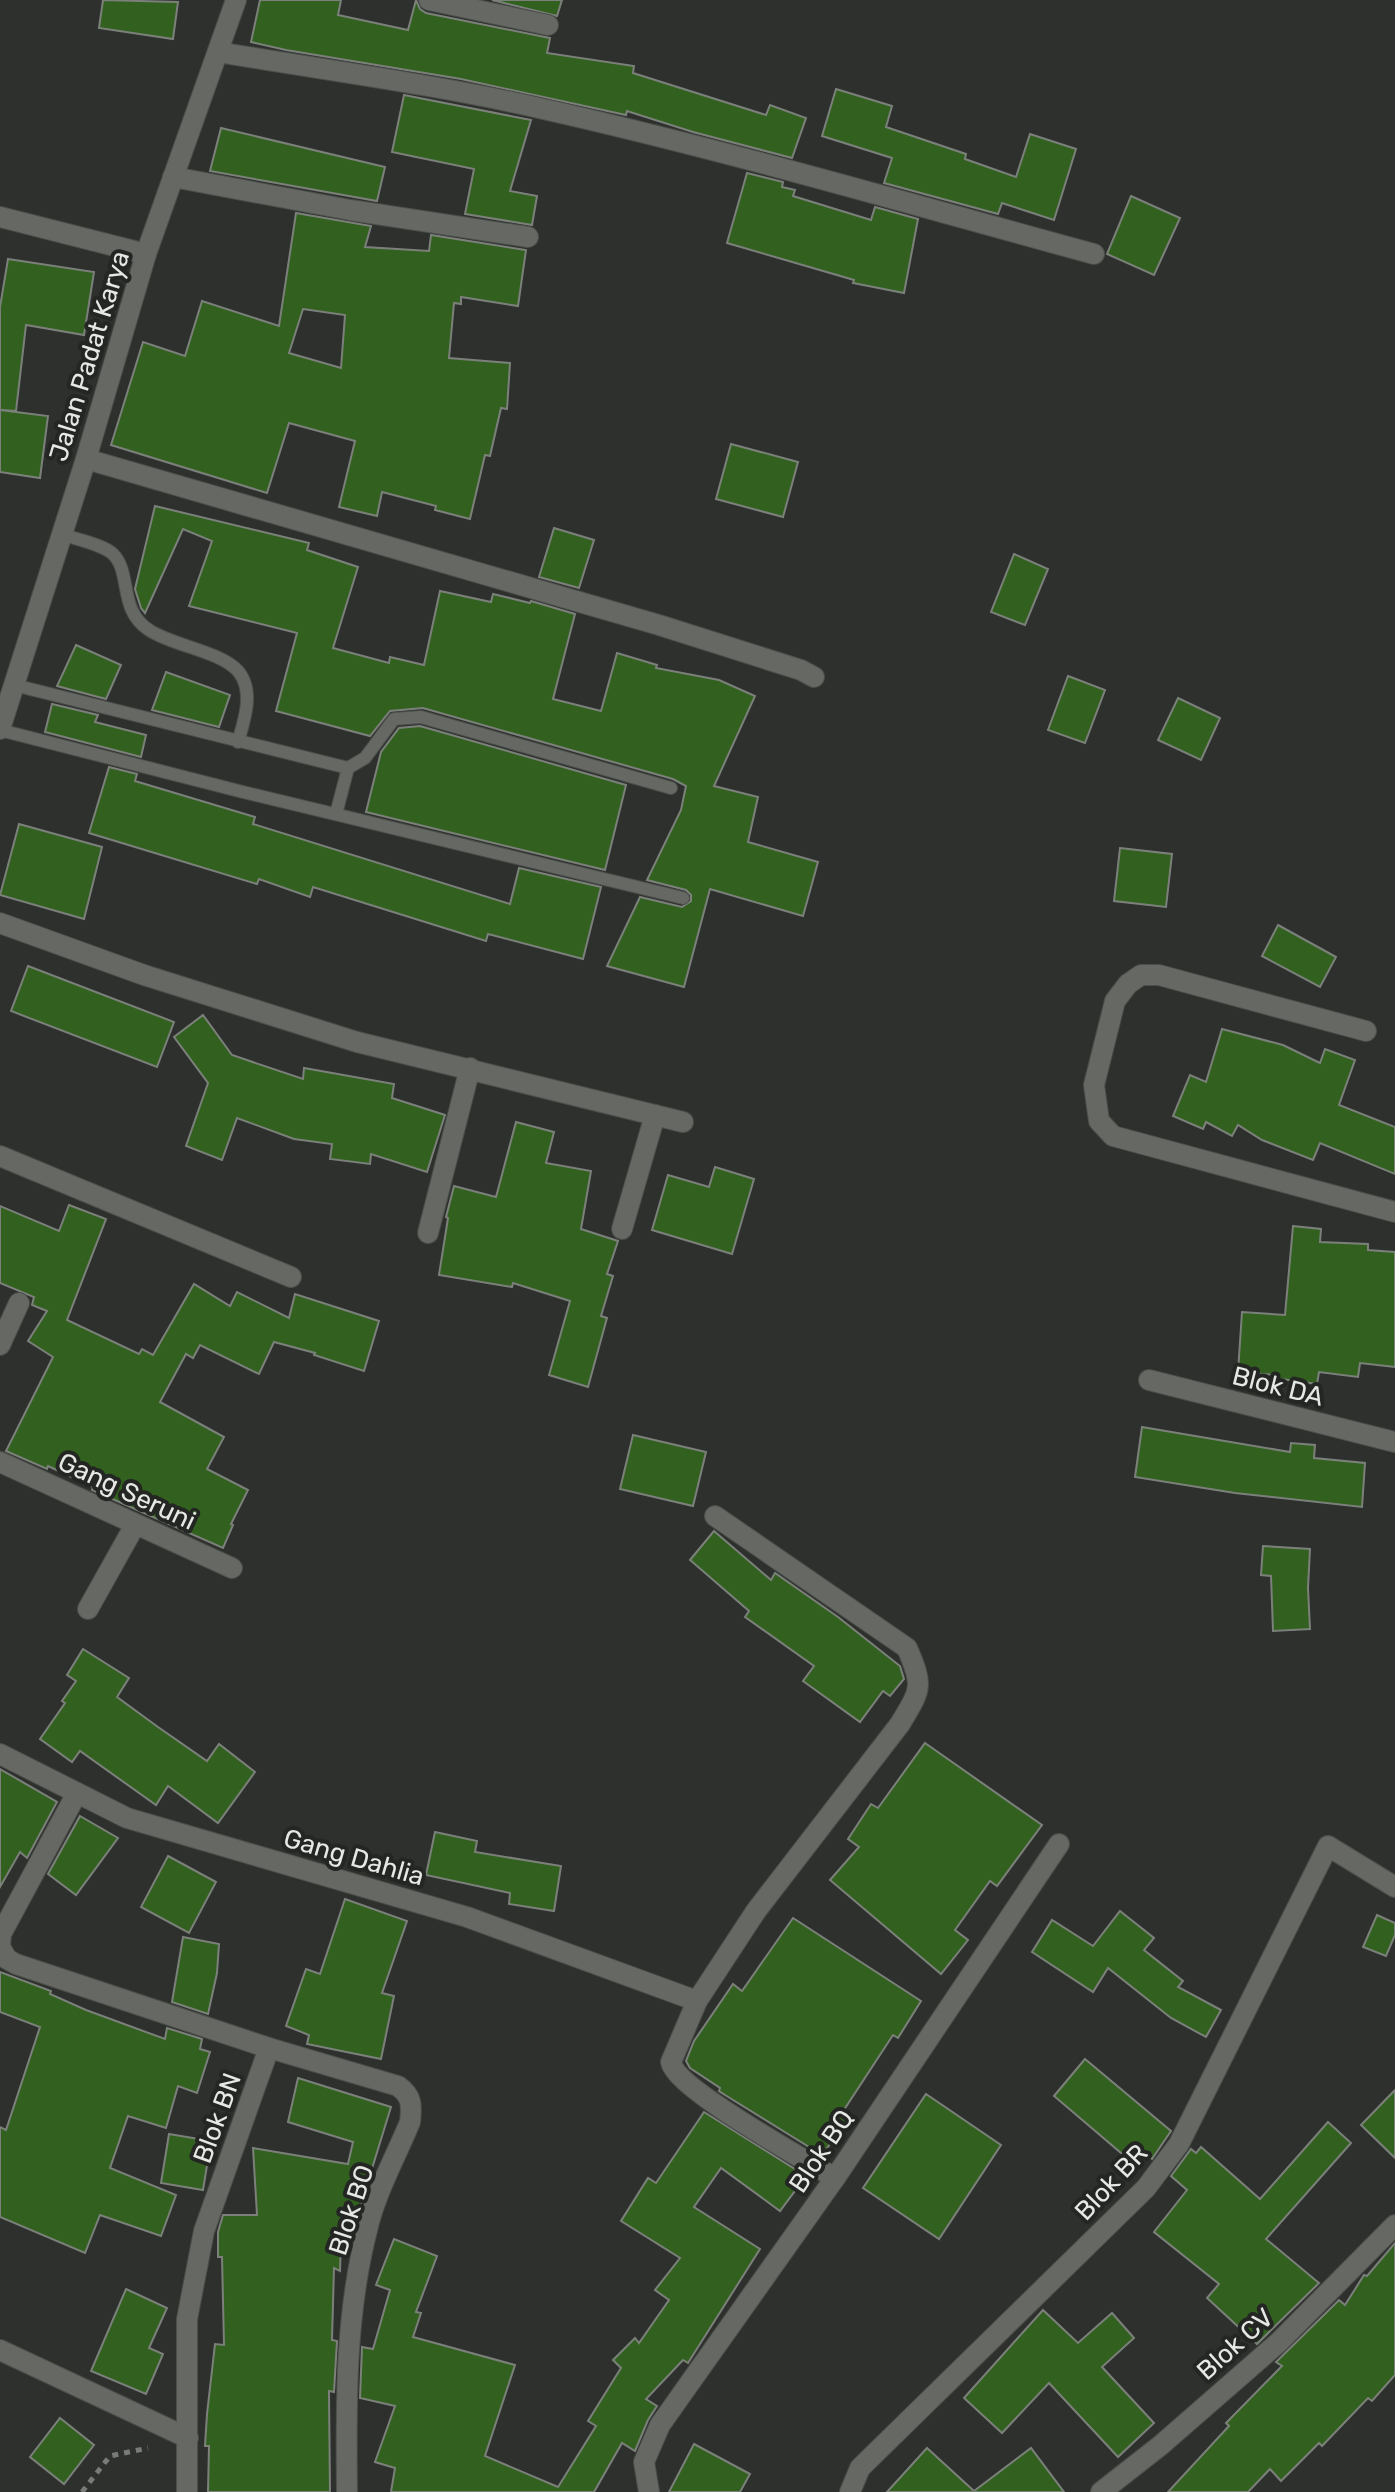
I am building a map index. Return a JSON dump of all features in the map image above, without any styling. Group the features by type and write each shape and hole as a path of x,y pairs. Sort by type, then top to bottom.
{"street":[{"name":"Jalan Padat Karya","path":"0,730 86,459 146,254 236,0"},
{"path":"429,0 548,25"},
{"path":"218,52 538,108 755,159 1094,254"},
{"path":"173,177 350,210 528,237"},
{"path":"0,217 146,254"},
{"path":"86,459 659,625 801,670 814,677"},
{"path":"0,923 144,975 357,1042 683,1122"},
{"path":"1366,1031 1159,975 1141,975 1128,984 1115,1001 1094,1085 1099,1121 1113,1136 1395,1212"},
{"path":"428,1233 470,1068"},
{"path":"622,1229 655,1115"},
{"path":"0,1156 291,1277"},
{"path":"0,1345 19,1303"},
{"name":"Blok DA","path":"1149,1380 1395,1442"},
{"name":"Gang Seruni","path":"0,1462 232,1568"},
{"path":"715,1516 907,1648 917,1671 919,1691 900,1724 756,1911 697,2001 671,2062 673,2069 721,2109 835,2178"},
{"path":"88,1609 135,1525"},
{"name":"Gang Dahlia","path":"0,1754 127,1818 467,1917 697,2001"},
{"path":"1,1934 77,1793"},
{"name":"Blok BQ","path":"649,2492 644,2462 660,2425 835,2178 1059,1844"},
{"name":"Blok BR","path":"850,2492 860,2468 1146,2188 1179,2144 1328,1846 1395,1887"},
{"name":"Blok BN","path":"1,1934 0,1947 7,1959 16,1964 269,2048 204,2231 187,2319 187,2492"},
{"name":"Blok BO","path":"269,2048 398,2086 408,2093 412,2106 410,2122 367,2227 351,2309 346,2394 347,2492"},
{"name":"Blok CV","path":"1101,2492 1161,2445 1279,2342 1395,2225"},
{"path":"0,2350 188,2447"}],"lane":[{"path":"62,534 111,552 122,565 125,590 133,613 148,630 224,660 239,672 247,689 246,713 238,742"},
{"path":"14,685 348,768 365,758 394,719 421,717 671,788"},
{"path":"0,730 683,898"},
{"path":"336,814 348,768"}],"path":[{"path":"82,2492 110,2456 144,2447 188,2447"}],"building":[{"path":"103,0 178,2 173,39 99,28"},
{"path":"260,0 341,0 338,15 408,30 416,0 426,13 550,38 547,53 634,66 633,73 766,115 770,105 806,118 792,158 627,111 626,115 461,79 286,50 251,42"},
{"path":"492,0 562,0 557,16"},
{"path":"836,89 892,106 886,127 966,154 965,159 1016,177 1030,134 1076,149 1054,220 1002,203 998,214 884,183 892,158 822,136"},
{"path":"404,95 531,120 510,191 537,196 532,225 465,214 474,169 392,152"},
{"path":"221,128 385,167 377,201 210,171"},
{"path":"747,173 783,182 782,187 795,190 793,196 871,220 875,207 918,219 904,293 853,283 854,280 727,243"},
{"path":"1131,196 1180,218 1154,275 1107,254"},
{"path":"296,213 371,226 365,247 429,251 431,235 526,250 518,306 461,297 461,304 454,303 449,358 510,363 507,409 501,408 490,456 485,455 470,519 435,510 436,506 382,492 377,516 339,507 355,441 289,423 267,493 111,445 143,342 185,356 202,301 279,326","holes":["303,309 345,315 341,368 289,353"]},
{"path":"8,259 94,272 84,335 26,325 16,411 0,410 0,307"},
{"path":"0,410 48,416 40,478 0,472"},
{"path":"731,444 798,462 783,517 716,499"},
{"path":"155,506 309,543 307,550 358,567 333,648 389,663 390,657 424,665 440,591 491,602 493,594 575,614 553,699 601,711 617,653 657,665 656,668 719,680 755,696 714,786 758,797 748,842 818,862 803,916 710,889 684,987 607,966 640,897 682,907 691,901 691,895 686,890 647,880 681,810 686,786 673,779 423,708 390,711 370,736 276,711 297,633 189,606 212,541 183,529 145,613 141,608 135,589"},
{"path":"554,528 594,540 579,588 539,577"},
{"path":"1014,554 1048,569 1025,625 991,612"},
{"path":"76,645 121,665 106,699 57,686"},
{"path":"166,672 230,695 219,727 152,710"},
{"path":"1068,676 1105,690 1085,743 1048,730"},
{"path":"1178,698 1220,718 1201,760 1158,740"},
{"path":"52,704 98,715 95,722 146,735 141,757 45,732"},
{"path":"420,726 626,785 605,870 366,812 381,752 399,728"},
{"path":"109,767 137,774 135,781 255,817 253,824 510,904 519,868 601,887 583,959 488,934 486,941 313,887 310,897 259,879 257,884 89,833"},
{"path":"19,824 102,847 84,919 0,895"},
{"path":"1120,848 1172,854 1166,907 1114,901"},
{"path":"1278,925 1336,957 1320,987 1262,956"},
{"path":"28,966 174,1022 157,1067 11,1011"},
{"path":"203,1015 232,1055 303,1079 304,1068 394,1084 392,1098 445,1115 427,1172 371,1154 370,1164 330,1159 332,1144 294,1139 237,1118 222,1160 186,1146 208,1083 174,1037"},
{"path":"1222,1029 1283,1045 1320,1063 1325,1049 1355,1060 1339,1105 1395,1127 1395,1174 1320,1143 1313,1160 1262,1140 1238,1125 1232,1136 1206,1122 1203,1129 1173,1116 1190,1075 1206,1082"},
{"path":"516,1122 554,1132 546,1163 591,1171 581,1229 618,1241 607,1274 613,1276 601,1316 607,1318 588,1387 549,1375 570,1301 513,1283 512,1287 439,1275 446,1217 454,1186 496,1197"},
{"path":"715,1167 754,1179 732,1254 652,1230 668,1175 709,1187"},
{"path":"69,1205 106,1219 67,1320 139,1354 142,1349 153,1355 194,1284 230,1306 237,1292 289,1318 295,1294 379,1321 364,1371 274,1342 259,1374 200,1345 193,1358 186,1354 160,1402 224,1437 207,1469 248,1490 223,1548 92,1490 93,1487 48,1466 47,1469 6,1451 53,1357 28,1341 47,1311 32,1305 34,1297 0,1283 0,1206 59,1231"},
{"path":"1293,1226 1321,1229 1320,1242 1368,1244 1368,1250 1395,1252 1395,1367 1360,1363 1358,1377 1319,1372 1317,1384 1274,1378 1274,1375 1238,1372 1242,1312 1285,1315"},
{"path":"1142,1427 1290,1452 1291,1443 1315,1445 1314,1458 1365,1463 1362,1507 1235,1493 1135,1477"},
{"path":"633,1435 706,1452 693,1506 620,1489"},
{"path":"714,1531 771,1580 775,1573 900,1666 904,1679 890,1696 883,1691 860,1722 803,1681 814,1666 745,1617 749,1611 690,1560"},
{"path":"1263,1546 1310,1549 1310,1629 1273,1631 1271,1576 1261,1575"},
{"path":"83,1649 129,1678 117,1697 158,1727 207,1761 219,1744 255,1772 218,1823 168,1786 156,1805 80,1751 72,1762 40,1739 76,1681 67,1675"},
{"path":"925,1743 1042,1825 997,1886 990,1881 955,1930 968,1940 941,1974 830,1880 859,1847 848,1839 871,1804 878,1808"},
{"path":"0,1769 57,1802 27,1858 20,1852 0,1887"},
{"path":"80,1816 118,1838 76,1895 48,1874"},
{"path":"435,1832 477,1841 475,1852 561,1866 554,1911 509,1904 510,1893 426,1875"},
{"path":"168,1856 216,1882 189,1933 141,1907"},
{"path":"345,1899 407,1921 382,1993 394,1996 381,2059 307,2044 309,2035 286,2026 306,1969 320,1974"},
{"path":"1120,1911 1154,1938 1144,1950 1183,1981 1178,1987 1221,2010 1206,2037 1171,2018 1108,1968 1093,1992 1032,1952 1052,1920 1093,1946"},
{"path":"1377,1915 1395,1923 1395,1935 1386,1956 1363,1947"},
{"path":"793,1918 921,2001 898,2038 893,2035 840,2116 847,2121 822,2155 719,2091 720,2088 690,2068 686,2061 694,2041 733,1984 742,1991"},
{"path":"183,1937 219,1944 217,1973 208,2014 172,2002"},
{"path":"0,1972 51,1991 50,1994 86,2010 165,2039 167,2028 202,2039 200,2049 210,2052 197,2093 178,2086 166,2128 128,2116 110,2168 176,2195 161,2236 100,2215 85,2253 0,2217 0,2127 6,2130 40,2027 0,2012"},
{"path":"1085,2059 1171,2131 1152,2159 1144,2152 1134,2164 1054,2096"},
{"path":"298,2078 391,2107 358,2214 342,2209 340,2271 334,2268 332,2340 337,2341 334,2392 329,2391 330,2492 208,2492 209,2446 205,2446 207,2414 215,2344 224,2345 222,2257 218,2257 218,2232 223,2215 257,2215 253,2148 348,2164 353,2142 288,2122"},
{"path":"1395,2090 1395,2158 1361,2125"},
{"path":"926,2094 1001,2145 939,2239 863,2188"},
{"path":"704,2112 806,2176 780,2211 721,2168 694,2207 760,2249 688,2363 683,2360 646,2399 657,2406 635,2451 622,2443 594,2492 391,2492 395,2468 375,2462 395,2406 360,2398 362,2347 373,2349 390,2290 376,2285 394,2239 437,2256 416,2312 421,2313 413,2337 515,2365 485,2456 558,2487 596,2426 588,2421 621,2368 613,2360 635,2338 639,2343 669,2300 655,2290 680,2258 621,2221 648,2178 656,2183"},
{"path":"1328,2122 1351,2143 1266,2239 1319,2283 1257,2344 1207,2298 1219,2284 1154,2232 1187,2190 1171,2176 1191,2149 1196,2153 1201,2147 1260,2199"},
{"path":"169,2134 211,2141 203,2190 161,2183"},
{"path":"1395,2243 1395,2375 1372,2401 1368,2398 1322,2446 1319,2443 1281,2481 1270,2469 1248,2492 1168,2492 1229,2426 1226,2423 1282,2366 1276,2362 1339,2300 1345,2305 1364,2275 1367,2276"},
{"path":"126,2289 167,2308 149,2348 163,2354 146,2394 91,2371"},
{"path":"1043,2310 1078,2343 1112,2313 1134,2338 1102,2367 1154,2423 1118,2457 1049,2383 1002,2433 964,2398"},
{"path":"60,2418 94,2445 64,2484 30,2457"},
{"path":"694,2444 750,2474 740,2492 669,2492"},
{"path":"927,2448 974,2491 1031,2448 1064,2492 887,2492"}]}
